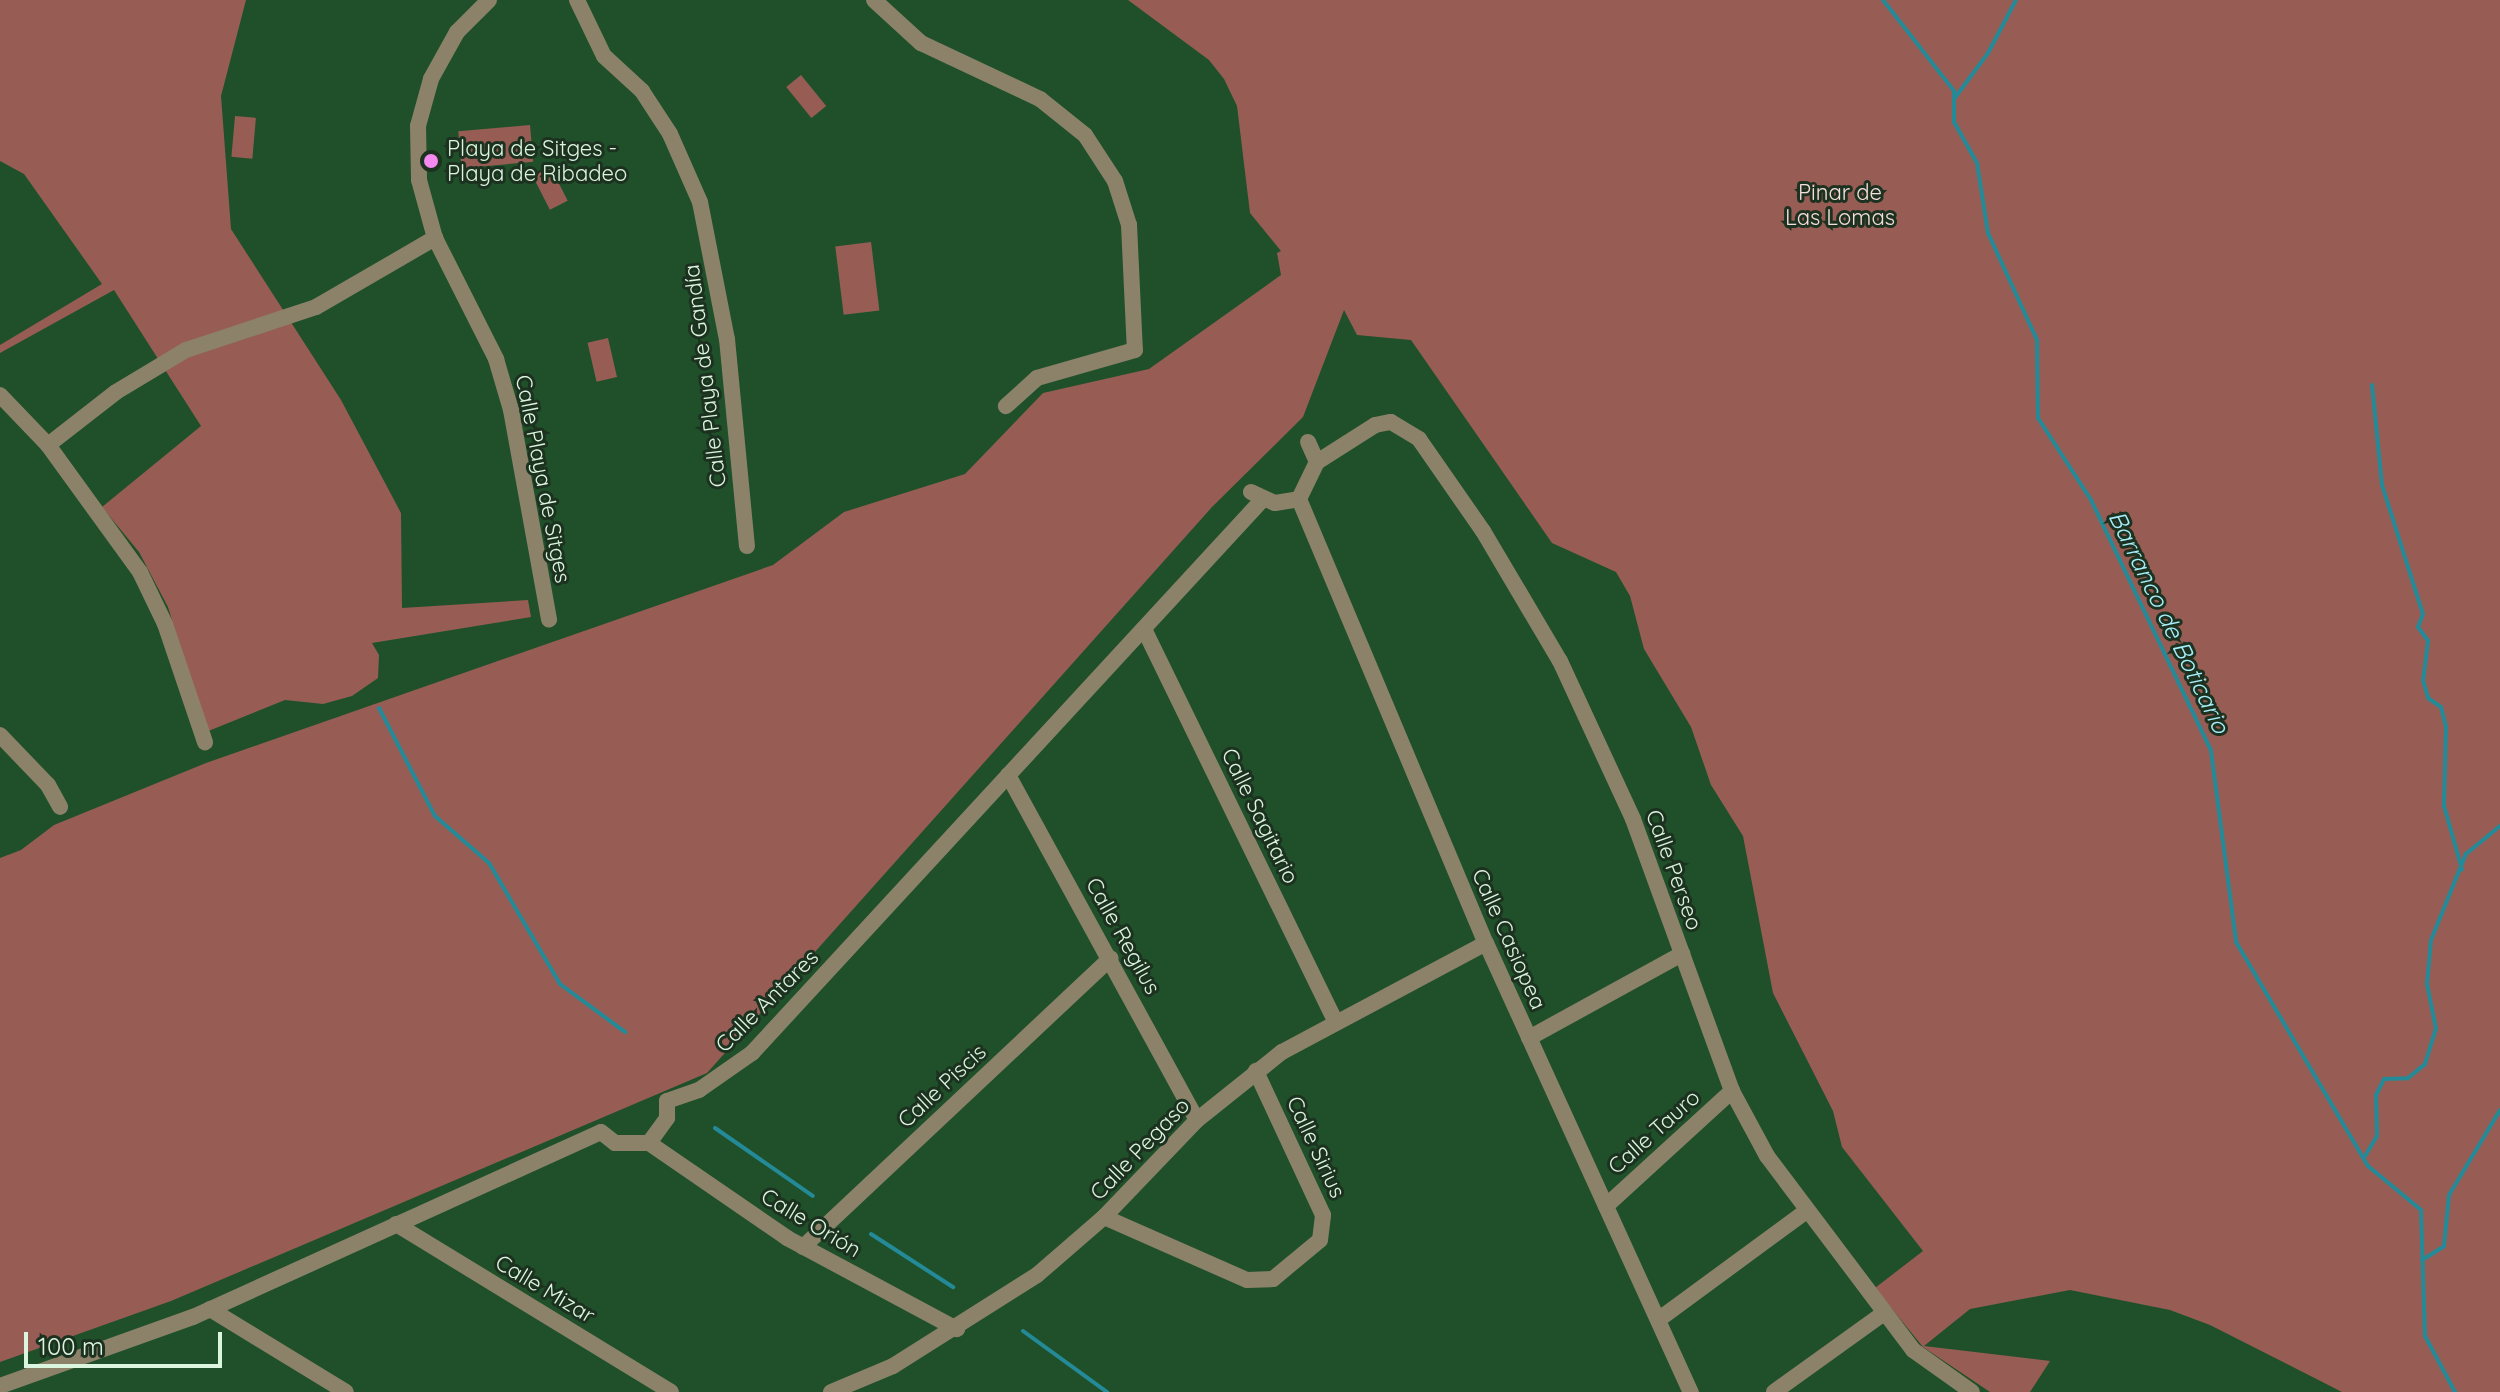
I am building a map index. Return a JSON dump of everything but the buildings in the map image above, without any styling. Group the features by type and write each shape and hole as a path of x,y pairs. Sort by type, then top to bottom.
{"street":[{"name":"Calle Playa de Sitges","path":"489,0 457,32 431,79 418,126 419,180 435,238 496,359 511,410 549,620"},
{"name":"Calle Playa de Gandía","path":"577,0 604,56 642,91 670,134 700,202 727,339 747,546"},
{"path":"874,0 921,43 1040,99 1085,135 1115,181 1129,225 1135,350 1037,378 1006,406"},
{"path":"48,445 116,392 186,350 316,307 435,238"},
{"path":"0,395 48,445 140,572 165,624 205,742"},
{"name":"Calle Perseo","path":"1317,462 1375,425 1391,422 1419,439 1483,531 1560,661 1633,819 1732,1091 1805,1212 1884,1313 1927,1363 1972,1392"},
{"path":"1299,499 1309,488 1317,462 1308,442"},
{"name":"Calle Antares","path":"649,1143 667,1118 667,1101 699,1090 752,1053 1144,629 1257,496 1299,499"},
{"name":"Calle Casiopea","path":"1299,499 1486,943 1691,1392"},
{"name":"Calle Sagitario","path":"1144,629 1336,1022"},
{"path":"0,735 48,785 60,807"},
{"name":"Calle Regilus","path":"1008,775 1111,958 1197,1120"},
{"name":"Calle Pegaso","path":"831,1392 893,1366 957,1329 1037,1275 1104,1217 1197,1120 1256,1071 1336,1022 1486,943"},
{"path":"1529,1038 1682,954"},
{"name":"Calle Piscis","path":"803,1247 1111,958"},
{"name":"Calle Sirius","path":"1104,1217 1247,1280 1273,1279 1320,1240 1326,1228 1323,1215 1256,1071"},
{"name":"Calle Tauro","path":"1606,1206 1732,1091"},
{"path":"0,1386 210,1309 601,1132 615,1143 649,1143"},
{"name":"Calle Orión","path":"649,1143 803,1247 957,1329"},
{"path":"1658,1320 1805,1212"},
{"name":"Calle Mizar","path":"396,1224 671,1392"},
{"path":"210,1309 346,1392"},
{"path":"1774,1392 1884,1313"}],"green space":[{"path":"0,0 246,0 221,96 231,229 341,400 401,513 402,608 528,600 531,617 372,643 379,655 378,678 352,696 323,704 285,700 206,732 168,607 139,552 102,507 201,426 114,290 0,353 0,345 102,284 24,174 0,161"},
{"name":"Pinar de Las Lomas","path":"1128,0 2500,0 2500,1392 2342,1392 2210,1325 2170,1310 2070,1290 1970,1309 1924,1346 2050,1361 2030,1392 1990,1392 1923,1347 1875,1288 1923,1251 1842,1147 1833,1111 1773,993 1743,836 1711,785 1691,727 1644,649 1630,596 1616,572 1552,543 1411,340 1357,335 1344,310 1303,417 1212,507 707,1073 171,1301 0,1362 0,858 21,850 54,825 206,763 773,565 844,512 965,474 1043,393 1149,369 1281,275 1277,253 1281,251 1250,213 1237,106 1224,79 1209,60"},
{"path":"801,75 826,106 811,118 786,87"},
{"path":"235,116 256,118 252,159 231,157"},
{"path":"530,125 533,162 461,168 458,131"},
{"path":"550,166 568,201 550,210 532,175"},
{"path":"871,242 879,310 844,315 835,246"},
{"path":"608,338 617,377 597,382 588,343"}],"waterway":[{"name":"Barranco de Boticario","path":"1883,0 1954,91 1954,122 1977,163 1988,233 2037,340 2038,418 2091,500 2211,751 2236,942 2368,1166 2421,1210 2425,1336 2455,1392"},
{"path":"1954,99 1988,53 2016,0"},
{"path":"2372,385 2382,485 2423,614 2418,627 2428,641 2423,680 2428,698 2441,707 2446,727 2444,806 2462,869"},
{"path":"379,708 435,816 489,863 560,984 625,1032"},
{"path":"2365,1156 2377,1136 2376,1095 2384,1079 2408,1078 2425,1064 2436,1029 2427,984 2431,940 2466,854 2500,826"},
{"path":"2422,1260 2444,1246 2449,1195 2500,1110"},
{"path":"715,1128 813,1196"},
{"path":"871,1234 953,1287"},
{"path":"1023,1331 1107,1392"}],"place":[{"name":"Playa de Sitges - Playa de Ribadeo","path":"431,161"}]}
